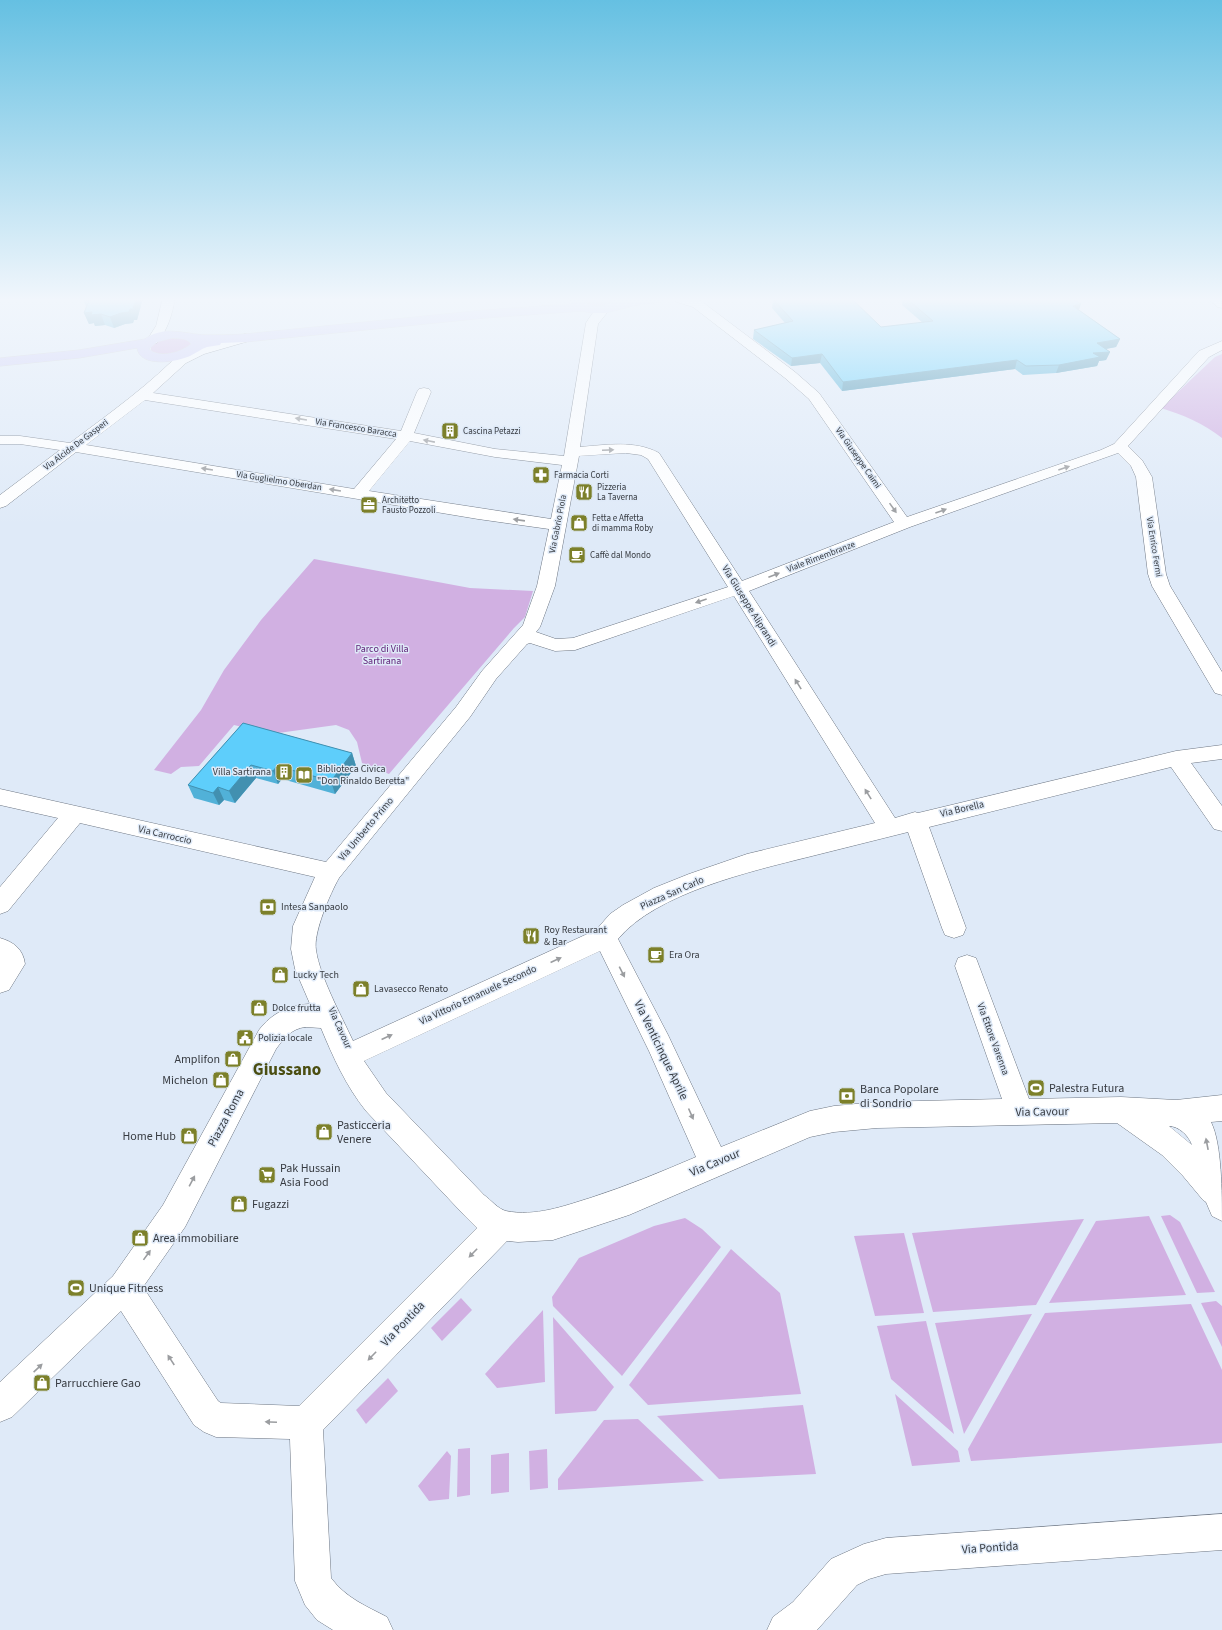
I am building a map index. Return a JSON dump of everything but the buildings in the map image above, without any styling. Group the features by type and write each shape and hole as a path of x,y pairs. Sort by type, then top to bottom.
{"street":[{"name":"Via Alcide De Gasperi","path":"0,503 142,394 163,374"},
{"name":"Via Gabrio Piola","path":"525,641 546,586 571,457 584,374"},
{"name":"Via Giuseppe Caimi","path":"789,374 814,396 904,524"},
{"path":"1119,447 1186,374"},
{"path":"358,494 406,436 424,392"},
{"name":"Via Francesco Baracca","path":"142,394 406,436 495,453 571,457"},
{"name":"Via Guglielmo Oberdan","path":"0,440 20,440 478,514 557,525"},
{"name":"Viale Rimembranze","path":"525,641 555,645 575,644 738,589 904,524 1106,453 1119,447"},
{"name":"Via Enrico Fermi","path":"1119,447 1130,455 1136,462 1144,477 1157,574 1161,586 1222,688"},
{"name":"Via Giuseppe Aliprandi","path":"571,457 622,449 643,450 654,456 889,827"},
{"name":"Via Umberto Primo","path":"311,916 322,886 331,872 463,712 512,669 525,641"},
{"name":"Via Borella","path":"747,863 915,820 1176,758 1222,752"},
{"path":"1176,758 1222,823"},
{"name":"Via Carroccio","path":"0,797 331,872"},
{"path":"0,904 75,814"},
{"path":"915,820 954,928"},
{"name":"Piazza San Carlo","path":"604,937 618,922 645,904 690,884 747,863"},
{"name":"Via Cavour","path":"311,916 305,926 303,948 308,969 363,1075 368,1092"},
{"name":"Via Vittorio Emanuele Secondo","path":"352,1054 604,937"},
{"name":"Via Venticinque Aprile","path":"604,937 659,1044 714,1164"},
{"name":"Via Ettore Varenna","path":"967,966 1020,1112"},
{"name":"Via Cavour","path":"319,989 346,1056 368,1092 474,1205 486,1216 501,1225 518,1227 553,1225 629,1200 810,1124 834,1119 877,1115 1121,1110 1176,1113 1194,1123 1203,1133 1208,1149 1210,1168"},
{"name":"Piazza Roma","path":"0,1405 124,1287 174,1216 267,1041 283,1023 311,1000 319,989"},
{"path":"283,1023 305,1016 320,1016 330,1019"},
{"path":"1175,1147 1173,1123 1176,1113 1222,1108"},
{"path":"1121,1110 1156,1132 1175,1147 1210,1168 1220,1201"},
{"name":"Via Pontida","path":"306,1424 501,1225"},
{"path":"124,1287 206,1414 216,1420 306,1424 313,1581 318,1594 329,1607 374,1630"},
{"name":"Via Pontida","path":"786,1630 811,1610 844,1572 864,1562 886,1556 1222,1532"}],"green space":[{"path":"1197,374 1222,374 1222,438 1193,420 1161,408"},
{"name":"Parco di Villa Sartirana","path":"314,559 470,588 533,591 525,617 389,774 362,763 357,742 349,730 336,725 271,734 234,725 199,766 181,767 171,774 154,770 201,710 224,670 261,620"},
{"path":"1170,1215 1180,1222 1215,1292 1197,1293 1161,1216"},
{"path":"1149,1216 1186,1295 1049,1303 1096,1221"},
{"path":"685,1218 702,1229 721,1247 622,1376 553,1306 552,1297 579,1258 654,1226"},
{"path":"1084,1219 1036,1305 933,1312 912,1233"},
{"path":"904,1233 924,1313 875,1316 854,1236"},
{"path":"731,1249 780,1293 801,1394 648,1405 629,1385"},
{"path":"461,1298 472,1310 442,1341 431,1328"},
{"path":"1216,1301 1222,1306 1222,1347 1201,1303"},
{"path":"1191,1304 1222,1370 1222,1443 971,1461 968,1449 1045,1313"},
{"path":"543,1310 545,1382 497,1388 485,1374"},
{"path":"1032,1314 964,1434 935,1323"},
{"path":"553,1317 614,1387 596,1411 555,1414"},
{"path":"926,1321 954,1434 891,1379 877,1326"},
{"path":"388,1378 398,1391 366,1424 356,1410"},
{"path":"895,1394 958,1451 960,1462 912,1466"},
{"path":"803,1405 816,1474 719,1479 657,1416"},
{"path":"638,1419 704,1481 558,1490 558,1479 604,1420"},
{"path":"470,1448 470,1495 457,1497 458,1449"},
{"path":"547,1449 548,1488 530,1490 529,1451"},
{"path":"447,1451 451,1456 449,1499 429,1501 418,1486"},
{"path":"509,1453 509,1492 491,1494 491,1455"}],"place":[{"name":"Cascina Petazzi","path":"450,431"},
{"name":"Farmacia Corti","path":"541,475"},
{"name":"Pizzeria La Taverna","path":"584,492"},
{"name":"Architetto Fausto Pozzoli","path":"369,505"},
{"name":"Fetta e Affetta di mamma Roby","path":"579,523"},
{"name":"Caffè dal Mondo","path":"577,555"},
{"name":"Villa Sartirana","path":"284,772"},
{"name":"Biblioteca Civica \"Don Rinaldo Beretta\"","path":"304,775"},
{"name":"Intesa Sanpaolo","path":"268,907"},
{"name":"Roy Restaurant & Bar","path":"531,936"},
{"name":"Era Ora","path":"656,955"},
{"name":"Lucky Tech","path":"280,975"},
{"name":"Lavasecco Renato","path":"361,989"},
{"name":"Dolce frutta","path":"259,1008"},
{"name":"Polizia locale","path":"245,1038"},
{"name":"Amplifon","path":"233,1059"},
{"name":"Michelon","path":"221,1080"},
{"name":"Palestra Futura","path":"1036,1088"},
{"name":"Banca Popolare di Sondrio","path":"847,1096"},
{"name":"Pasticceria Venere","path":"324,1132"},
{"name":"Home Hub","path":"189,1136"},
{"name":"Pak Hussain Asia Food","path":"267,1175"},
{"name":"Fugazzi","path":"239,1204"},
{"name":"Area immobiliare","path":"140,1238"},
{"name":"Unique Fitness","path":"76,1288"},
{"name":"Parrucchiere Gao","path":"42,1383"}],"district":[{"name":"Giussano","path":"287,1070"}]}
